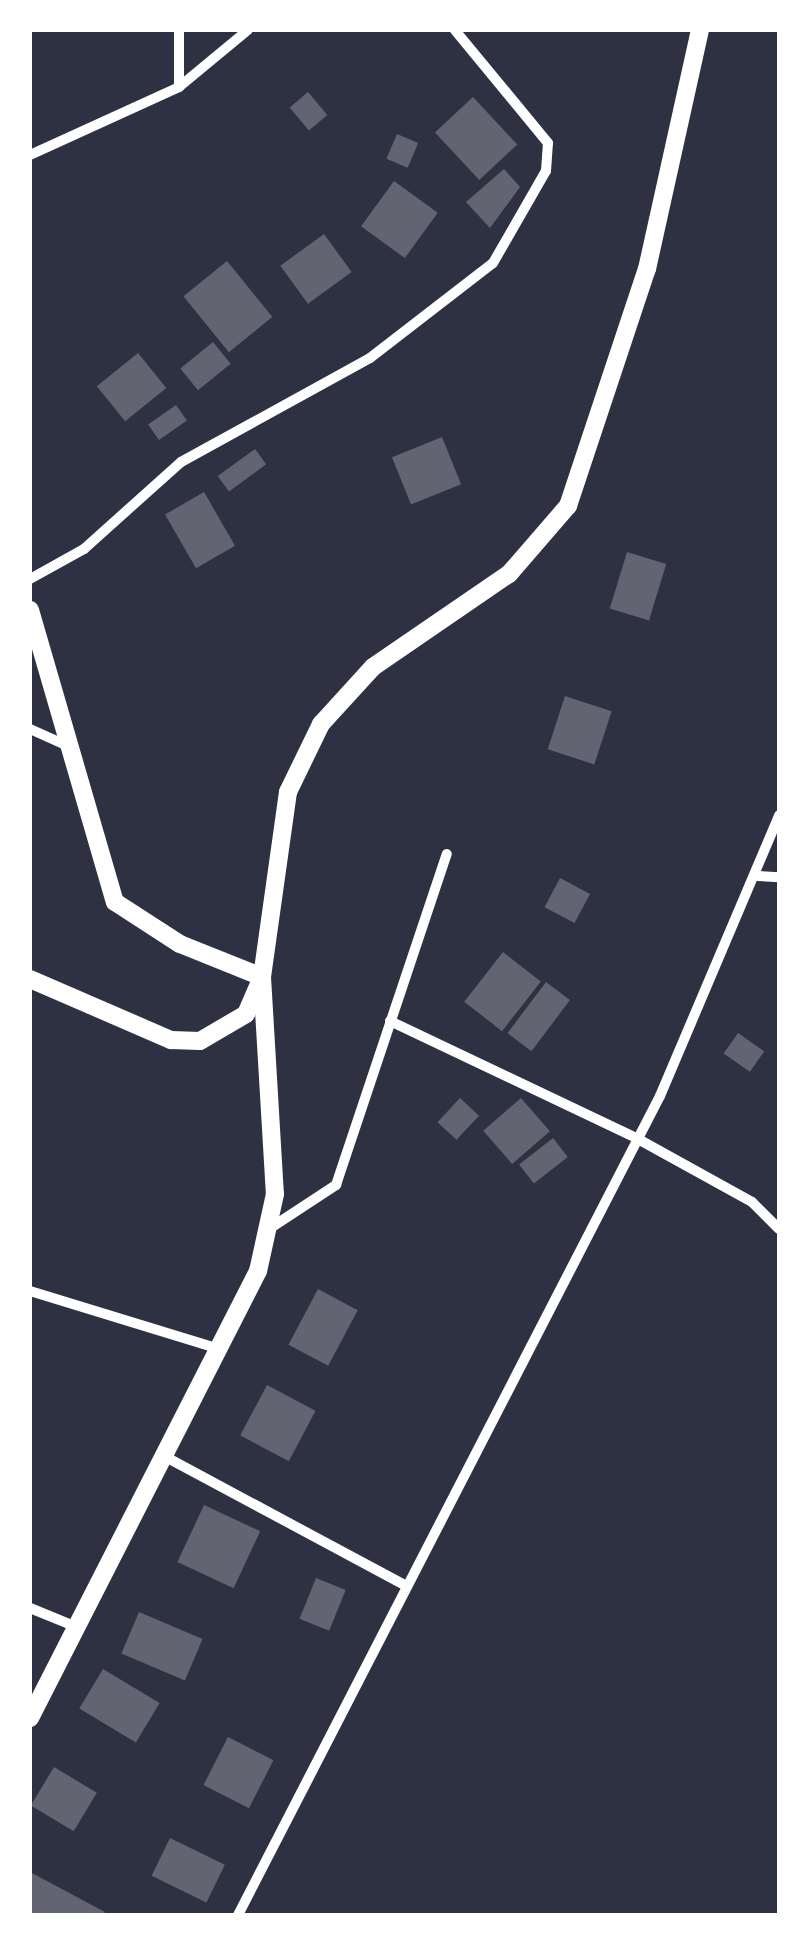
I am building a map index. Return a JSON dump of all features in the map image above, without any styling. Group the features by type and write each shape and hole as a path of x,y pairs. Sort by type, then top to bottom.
{"street":[{"path":"179,30 179,87"},
{"path":"30,155 179,87 248,30"},
{"path":"30,580 84,550 181,462 370,358 494,263 546,172 548,143 455,30"},
{"path":"30,1718 74,1626 222,1350 272,1227 262,977 277,833 321,724 373,667 509,574 568,506 648,269 700,30"},
{"path":"30,610 115,902 180,944 262,977"},
{"path":"30,729 73,748"},
{"path":"238,1915 638,1139 758,876 779,815"},
{"path":"272,1227 336,1185 446,854"},
{"path":"758,876 779,877"},
{"path":"30,978 143,1034 200,1041 246,1014 262,977"},
{"path":"390,1022 638,1139 752,1202 779,1229"},
{"path":"30,1290 222,1350"},
{"path":"164,1456 405,1585"},
{"path":"30,1608 74,1626"}],"building":[{"path":"308,92 327,115 309,130 290,107"},
{"path":"473,97 517,145 479,180 435,132"},
{"path":"397,134 418,143 408,168 386,159"},
{"path":"504,169 520,187 490,228 466,202"},
{"path":"394,181 438,213 405,258 361,226"},
{"path":"324,234 352,272 308,304 280,266"},
{"path":"227,261 272,317 229,352 183,296"},
{"path":"213,342 231,364 198,390 180,368"},
{"path":"138,353 166,388 125,421 97,386"},
{"path":"176,405 187,421 159,440 148,425"},
{"path":"442,437 461,484 411,505 392,457"},
{"path":"255,449 266,464 229,491 218,476"},
{"path":"204,492 235,546 196,568 165,514"},
{"path":"627,552 666,564 649,620 610,608"},
{"path":"565,696 612,711 594,764 548,749"},
{"path":"560,878 590,894 575,923 545,907"},
{"path":"503,952 541,982 502,1031 464,1002"},
{"path":"546,982 570,1000 531,1051 507,1033"},
{"path":"738,1033 764,1051 750,1072 724,1053"},
{"path":"460,1098 479,1116 457,1140 437,1122"},
{"path":"521,1098 550,1131 512,1164 483,1131"},
{"path":"553,1138 568,1157 534,1183 519,1164"},
{"path":"318,1289 358,1310 328,1366 288,1345"},
{"path":"267,1385 316,1411 289,1461 240,1435"},
{"path":"204,1505 260,1531 234,1588 177,1562"},
{"path":"316,1578 346,1590 329,1631 300,1619"},
{"path":"139,1612 203,1639 185,1680 121,1653"},
{"path":"103,1669 160,1703 136,1742 79,1708"},
{"path":"228,1737 273,1760 249,1808 203,1785"},
{"path":"54,1767 97,1793 74,1831 31,1806"},
{"path":"170,1838 225,1865 206,1902 152,1876"},
{"path":"30,1872 105,1912 30,1915"}]}
